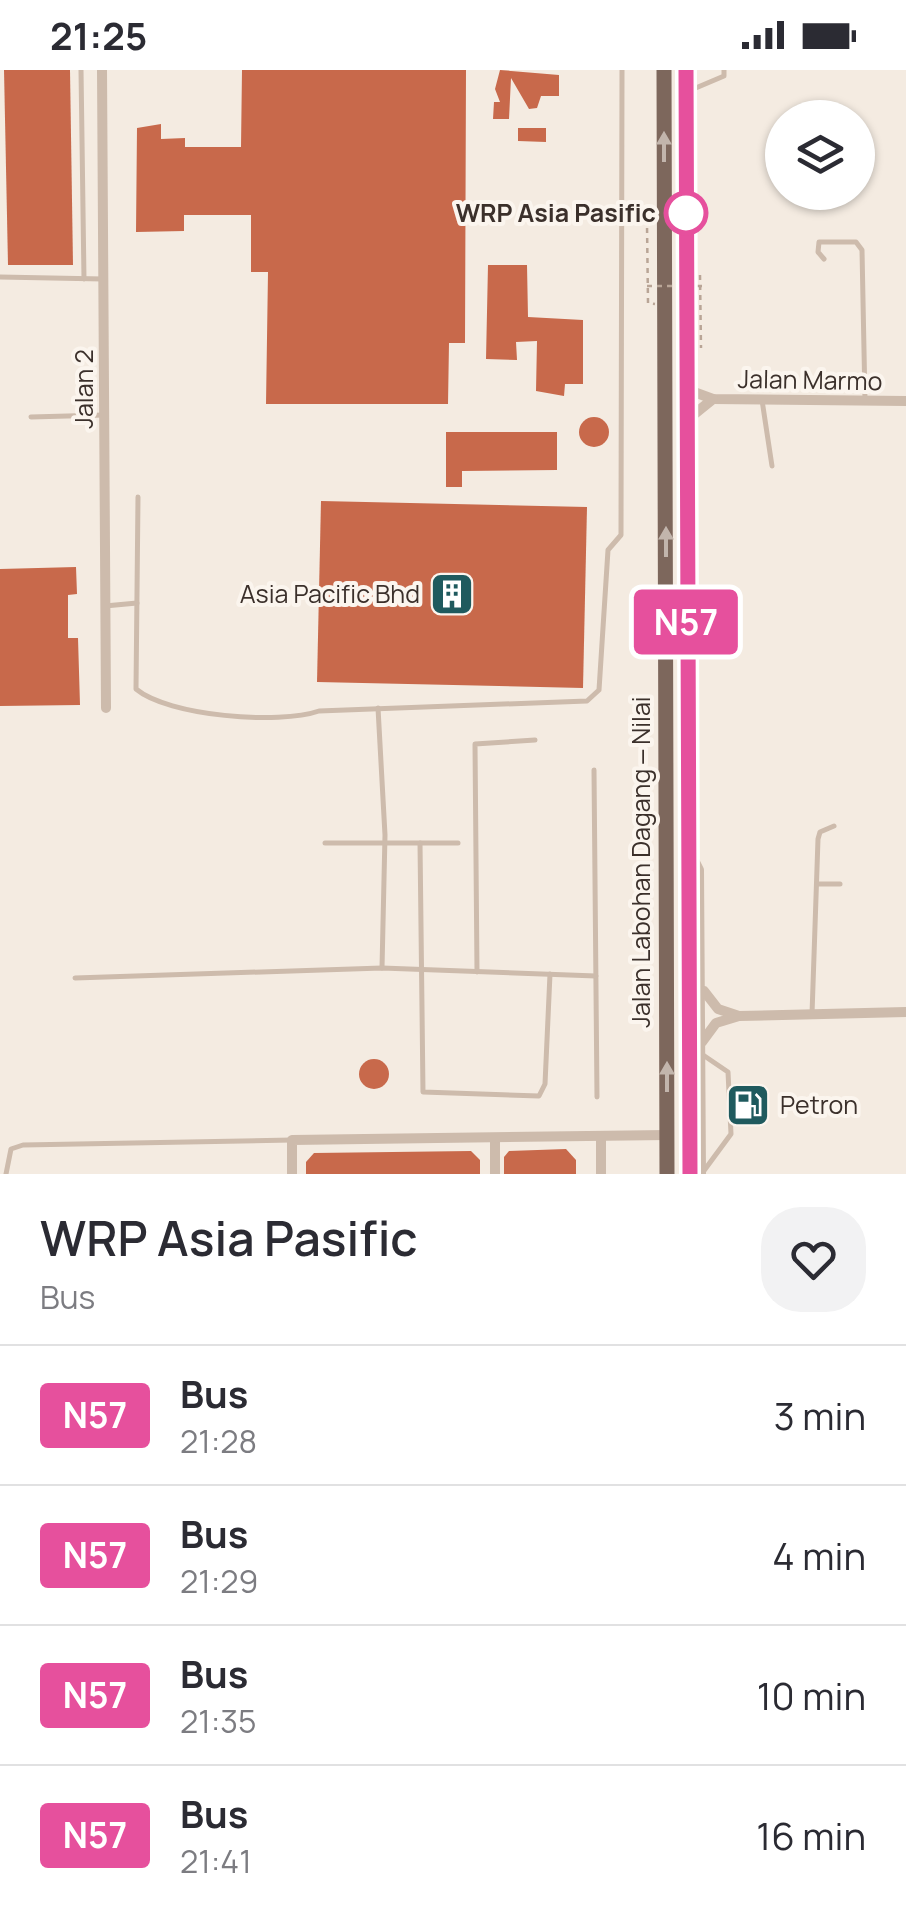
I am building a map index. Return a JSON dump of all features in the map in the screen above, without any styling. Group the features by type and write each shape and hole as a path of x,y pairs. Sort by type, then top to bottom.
{"main road":[{"name":"Jalan Labohan Dagang ‒ Nilai","path":"664,70 667,1174"},
{"name":"Jalan Labohan Dagang ‒ Nilai","path":"686,70 690,1174"}],"street":[{"name":"Jalan 2","path":"102,70 106,708"},
{"path":"686,383 694,392 713,399"},
{"path":"686,421 713,399"},
{"name":"Jalan Marmo","path":"713,399 906,401"},
{"path":"687,844 699,870 701,1174"},
{"path":"702,985 709,1002 739,1016"},
{"path":"701,1048 716,1023 739,1016 906,1012"},
{"path":"292,1174 292,1140 601,1139 667,1135"},
{"path":"601,1139 601,1174"},
{"path":"495,1140 495,1174"}],"lane":[{"path":"81,70 84,279"},
{"path":"138,497 136,690 151,702 248,716 587,702 599,690 608,550 620,536 622,70"},
{"path":"686,92 724,76 724,70"},
{"path":"824,259 818,252 820,242 856,242 862,250 865,400"},
{"path":"0,278 103,280"},
{"path":"762,400 772,466"},
{"path":"30,417 104,414"},
{"path":"105,606 137,603"},
{"path":"378,708 384,844 382,968"},
{"path":"477,972 475,744 535,740"},
{"path":"594,770 596,1097"},
{"path":"812,1014 820,832 834,826"},
{"path":"420,843 424,1092 539,1096 546,1084 550,974"},
{"path":"325,844 458,843"},
{"path":"816,884 840,884"},
{"path":"75,978 382,968 596,976"},
{"path":"701,1048 728,1072 731,1134 701,1174"},
{"path":"6,1174 11,1149 23,1145 292,1140"}],"path":[{"path":"647,224 647,286 703,286"},
{"path":"694,276 702,275 702,348"}],"building":[{"path":"4,70 70,70 73,265 8,265"},
{"path":"242,70 466,70 465,343 449,343 448,404 266,404 268,272 251,272 251,215 184,215 184,231 136,232 137,128 161,124 161,139 185,138 185,147 241,147"},
{"path":"500,70 559,75 559,96 541,96 537,108 529,109 511,78 509,119 493,119 494,102 500,102 495,89"},
{"path":"518,128 546,128 546,142 518,141"},
{"path":"488,265 527,265 528,317 583,320 583,384 565,384 564,396 536,391 537,341 516,342 517,360 486,359"},
{"path":"594,417 608,426 609,432 600,446 594,447 580,438 579,432 588,418"},
{"path":"446,432 557,432 557,470 462,471 462,487 446,487"},
{"name":"Asia Pacific Bhd","path":"321,501 587,507 583,688 317,682"},
{"path":"76,567 77,594 68,595 68,638 78,638 80,705 0,706 0,569"},
{"path":"374,1059 385,1063 389,1074 385,1085 374,1089 363,1085 359,1074 363,1063"},
{"path":"566,1149 576,1160 576,1174 504,1174 504,1157 509,1151"},
{"path":"471,1151 480,1160 480,1174 306,1174 306,1162 314,1153"}],"bus line":[{"name":"N57","path":"686,70 690,1174"}],"place":[{"name":"WRP Asia Pasific","path":"686,213"},
{"name":"Asia Pacific Bhd","path":"452,594"},
{"name":"Petron","path":"748,1105"}]}
